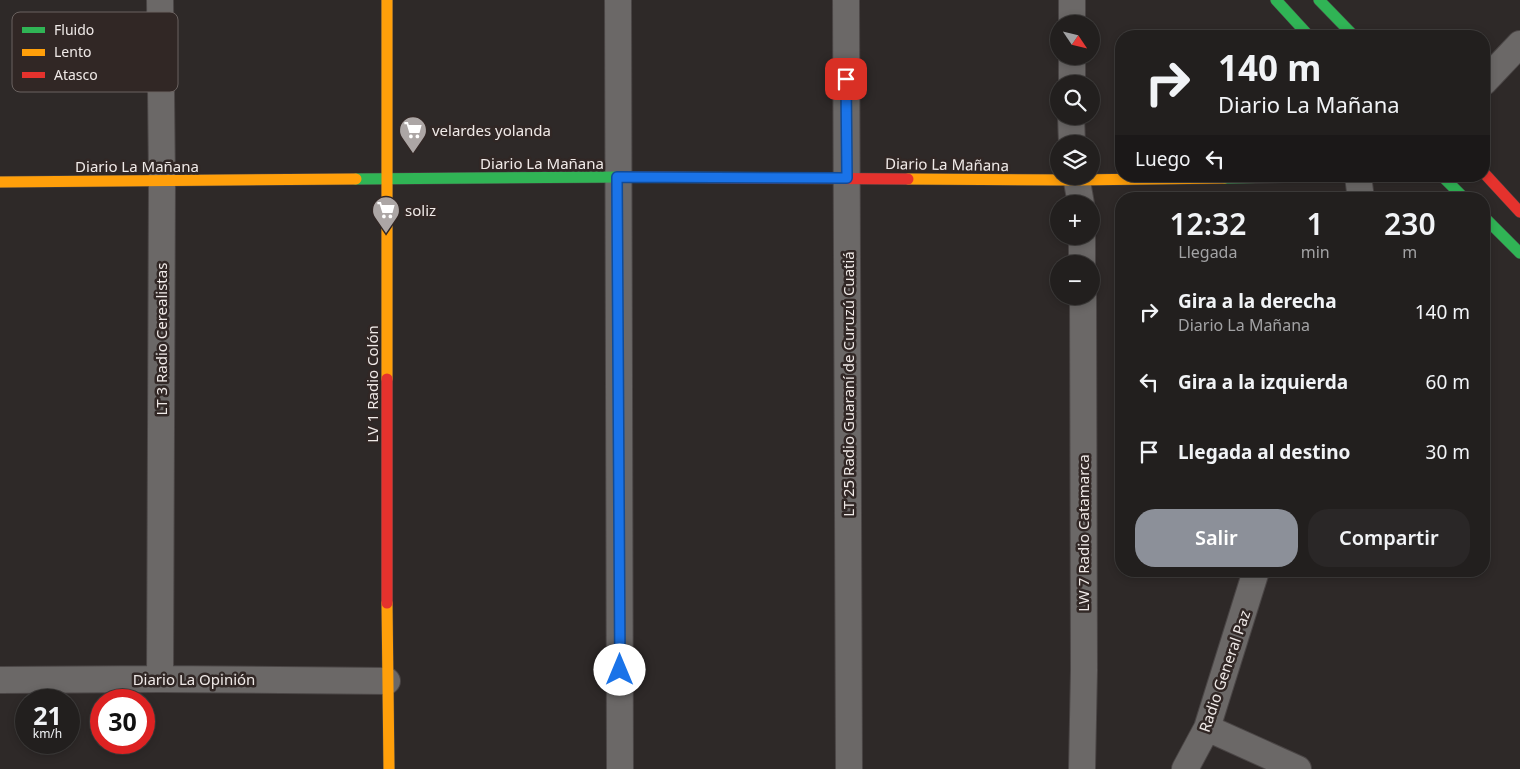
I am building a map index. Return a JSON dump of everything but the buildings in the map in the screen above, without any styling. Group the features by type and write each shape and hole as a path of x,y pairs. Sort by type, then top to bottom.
{"street":[{"name":"LV 1 Radio Colón","path":"387,0 387,681 389,769"},
{"path":"618,0 620,769"},
{"name":"LT 25 Radio Guaraní de Curuzú Cuatiá","path":"846,0 849,769"},
{"path":"1072,0 1072,15"},
{"path":"1276,0 1304,30"},
{"path":"1319,0 1348,30"},
{"path":"1490,76 1520,44"},
{"name":"LT 3 Radio Cerealistas","path":"160,679 161,92"},
{"name":"Diario La Mañana","path":"0,182 617,177 847,178 1078,187 1204,182"},
{"path":"1490,180 1520,212"},
{"path":"1448,182 1458,192"},
{"path":"1490,223 1520,253"},
{"name":"LW 7 Radio Catamarca","path":"1082,305 1084,670 1082,769"},
{"name":"Radio General Paz","path":"1185,769 1207,728 1254,577"},
{"name":"Diario La Opinión","path":"0,680 387,681"},
{"path":"1207,728 1298,769"}],"traffic: fast":[{"path":"1276,0 1304,30"},
{"path":"1319,0 1348,30"},
{"path":"356,179 624,177"},
{"path":"1448,182 1458,192"},
{"path":"1490,223 1520,253"}],"traffic: slow":[{"path":"387,0 387,379"},
{"path":"0,182 356,179"},
{"path":"908,179 1115,179"},
{"path":"387,603 389,769"}],"traffic: jam":[{"path":"624,177 908,179"},
{"path":"1490,180 1520,212"},
{"path":"387,379 387,603"}],"place":[{"name":"velardes yolanda","path":"413,154"},
{"name":"soliz","path":"386,234"}],"route":[{"path":"620,670 617,177 847,178 846,79"}]}
